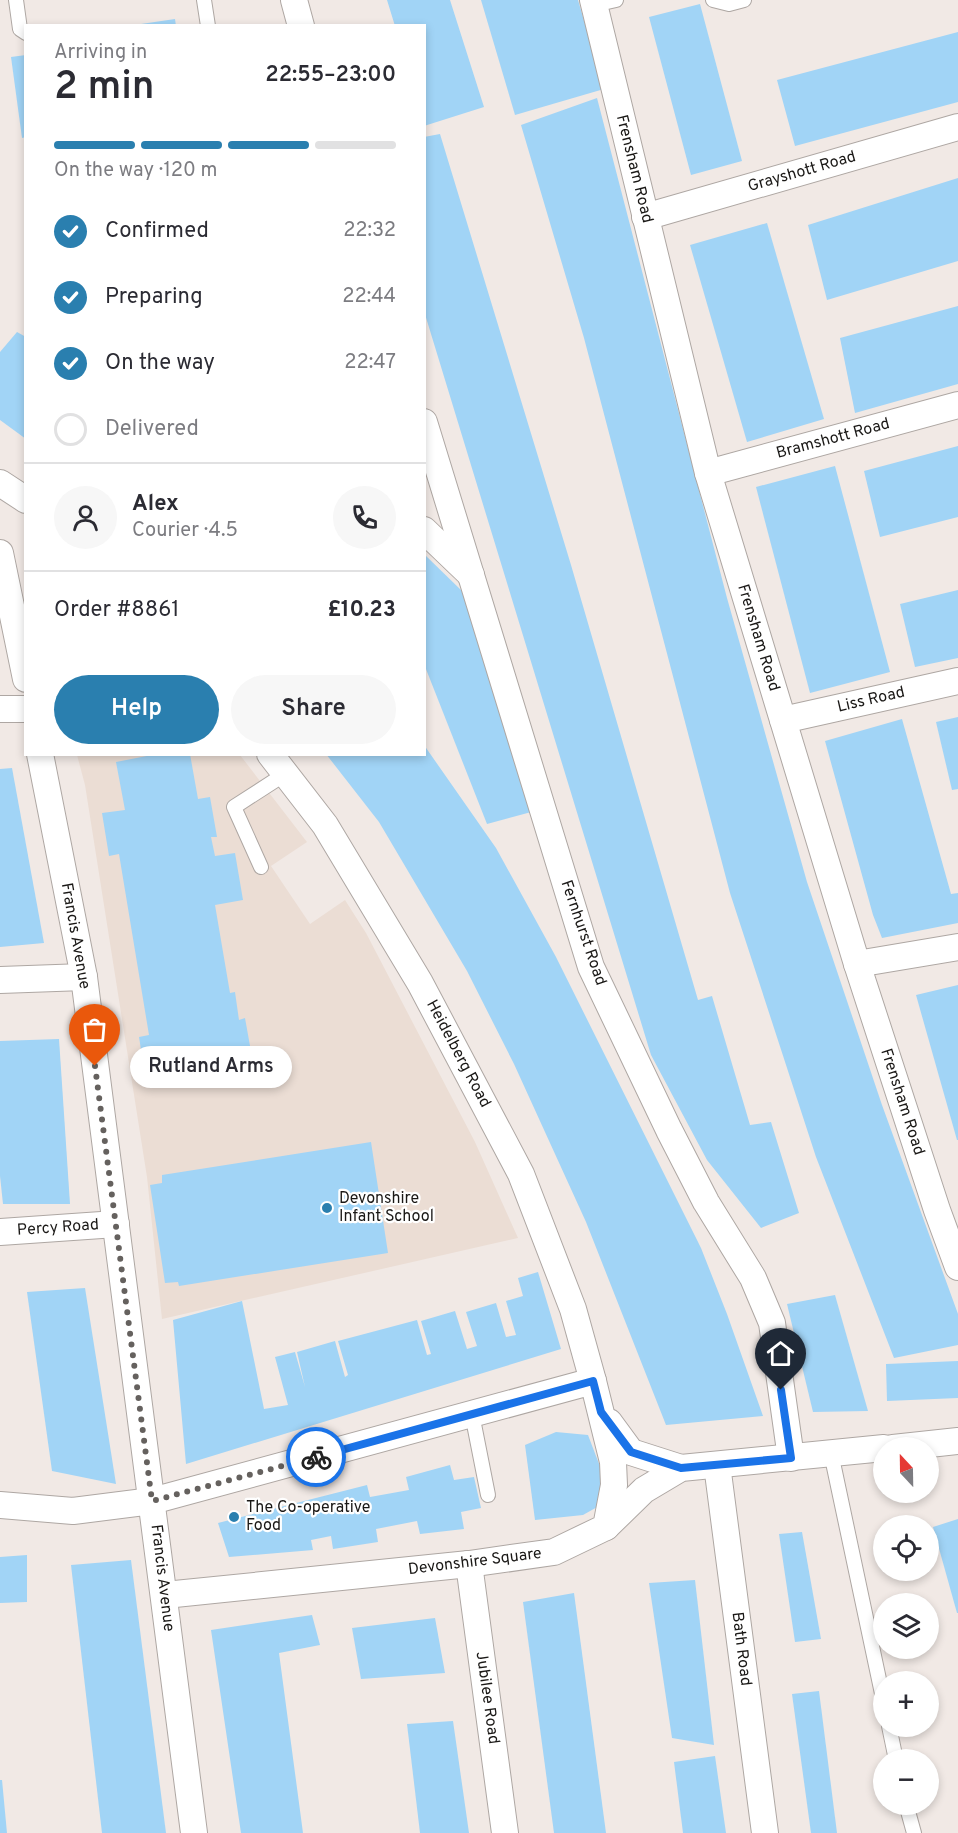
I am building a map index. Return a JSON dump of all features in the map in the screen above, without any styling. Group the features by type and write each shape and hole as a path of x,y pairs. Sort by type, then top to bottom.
{"street":[{"path":"294,0 300,24"},
{"name":"Frensham Road","path":"601,2 645,217 708,473 857,964 947,1209 958,1267"},
{"name":"Grayshott Road","path":"645,217 958,126"},
{"name":"Bramshott Road","path":"708,473 958,405"},
{"name":"Fernhurst Road","path":"426,428 591,966 669,1130 706,1202 753,1278 772,1323 791,1458"},
{"path":"0,483 24,499"},
{"path":"426,532 473,577"},
{"path":"0,553 24,669"},
{"name":"Liss Road","path":"783,720 958,681"},
{"path":"0,709 24,709"},
{"name":"Francis Avenue","path":"40,756 84,977 194,1833"},
{"name":"Heidelberg Road","path":"277,764 325,825 420,983 521,1174 573,1309 593,1381"},
{"path":"857,964 958,947"},
{"path":"0,980 84,977"},
{"name":"Percy Road","path":"0,1232 116,1224"},
{"path":"0,1505 73,1511 152,1501 593,1381 613,1462 615,1485 606,1527"},
{"path":"601,1412 631,1452 681,1468 873,1449"},
{"path":"939,1443 958,1441"},
{"name":"Bath Road","path":"717,1465 765,1833"},
{"name":"Devonshire Square","path":"165,1595 469,1564 554,1552 606,1527 644,1490 681,1468"},
{"name":"Jubilee Road","path":"469,1564 505,1833"}],"lane":[{"path":"16,0 20,29 24,32"},
{"path":"204,0 208,24"},
{"path":"713,0 729,4 744,0"},
{"path":"261,867 234,807 277,764"},
{"path":"472,1414 488,1495"},
{"path":"831,1453 877,1671"},
{"path":"909,1815 914,1833"}],"shaded area":[{"path":"77,756 241,756 307,842 271,866 310,924 345,900 366,933 475,1142 518,1238 162,1319 147,1177 85,785"}],"building":[{"path":"387,0 450,0 484,107 426,125 426,24 394,24"},
{"path":"481,0 578,0 604,89 515,115"},
{"path":"700,4 742,161 691,175 649,17"},
{"path":"175,19 176,24 141,24"},
{"path":"958,32 958,102 795,146 777,80"},
{"path":"24,55 24,138 22,138 11,57"},
{"path":"597,98 727,598 807,882 882,1105 958,1314 958,1345 894,1358 816,1157 730,893 584,338 521,125"},
{"path":"440,134 571,565 698,1000 712,996 750,1125 771,1122 799,1213 761,1228 707,1160 651,1055 426,318 426,137"},
{"path":"958,178 958,261 827,300 808,225"},
{"path":"767,223 824,419 747,442 690,245"},
{"path":"958,306 958,384 855,413 840,338"},
{"path":"17,332 24,336 24,438 0,420 0,352"},
{"path":"958,446 958,517 880,537 864,471"},
{"path":"835,466 890,672 810,693 756,487"},
{"path":"426,556 462,591 535,811 487,824 426,669"},
{"path":"958,590 958,658 915,667 900,604"},
{"path":"958,717 958,789 952,790 936,722"},
{"path":"902,719 951,894 958,893 958,923 882,938 873,915 825,741"},
{"path":"426,748 496,848 556,957 701,1248 763,1416 666,1425 586,1222 514,1064 467,971 379,822 328,756 426,756"},
{"path":"147,756 190,756 198,799 210,797 217,837 211,837 215,856 235,853 243,900 215,905 230,993 235,992 239,1020 245,1018 252,1057 145,1075 139,1037 149,1035 119,854 109,856 102,813 125,810 116,762"},
{"path":"12,768 44,943 0,947 0,769"},
{"path":"958,985 958,1140 957,1140 916,995"},
{"path":"59,1039 70,1204 3,1204 0,1176 0,1041"},
{"path":"371,1142 388,1253 179,1286 178,1282 165,1283 150,1185 162,1183 162,1175"},
{"path":"538,1272 561,1349 186,1464 173,1320 242,1301 264,1409 288,1405 275,1357 295,1352 305,1387 297,1352 335,1341 345,1377 348,1375 338,1341 417,1320 427,1355 431,1354 421,1321 455,1311 467,1349 477,1346 466,1312 496,1303 506,1337 516,1335 506,1301 523,1296 518,1278"},
{"path":"85,1288 116,1484 52,1471 27,1292"},
{"path":"835,1295 868,1411 813,1412 787,1304"},
{"path":"958,1361 958,1398 887,1401 886,1364"},
{"path":"556,1432 588,1435 601,1469 599,1506 583,1515 535,1520 525,1445"},
{"path":"450,1465 454,1480 474,1477 481,1508 461,1512 464,1529 420,1534 417,1521 376,1529 378,1542 333,1549 331,1536 311,1540 313,1550 229,1557 218,1523 367,1485 370,1497 409,1490 406,1477"},
{"path":"958,1519 958,1613 939,1548 939,1525"},
{"path":"802,1532 821,1639 795,1642 779,1534"},
{"path":"27,1555 27,1602 0,1603 0,1557"},
{"path":"131,1560 166,1833 102,1833 71,1565"},
{"path":"695,1580 714,1745 672,1738 649,1583"},
{"path":"574,1593 606,1833 554,1833 523,1602"},
{"path":"312,1615 320,1645 279,1653 303,1833 241,1833 211,1630"},
{"path":"435,1618 445,1673 361,1679 352,1628"},
{"path":"819,1691 837,1833 811,1833 792,1694"},
{"path":"453,1721 469,1833 420,1833 407,1724"},
{"path":"715,1756 726,1833 683,1833 674,1762"},
{"path":"0,1780 2,1780 7,1833 0,1833"}],"way so far":[{"path":"95,1066 152,1501 316,1457"}],"place":[{"name":"Rutland Arms","path":"95,1066"},
{"name":"Devonshire Infant School","path":"327,1208"},
{"name":"The Co-operative Food","path":"234,1517"}],"route":[{"path":"316,1457 593,1381 601,1412 631,1452 681,1468 791,1458 781,1390"}]}
